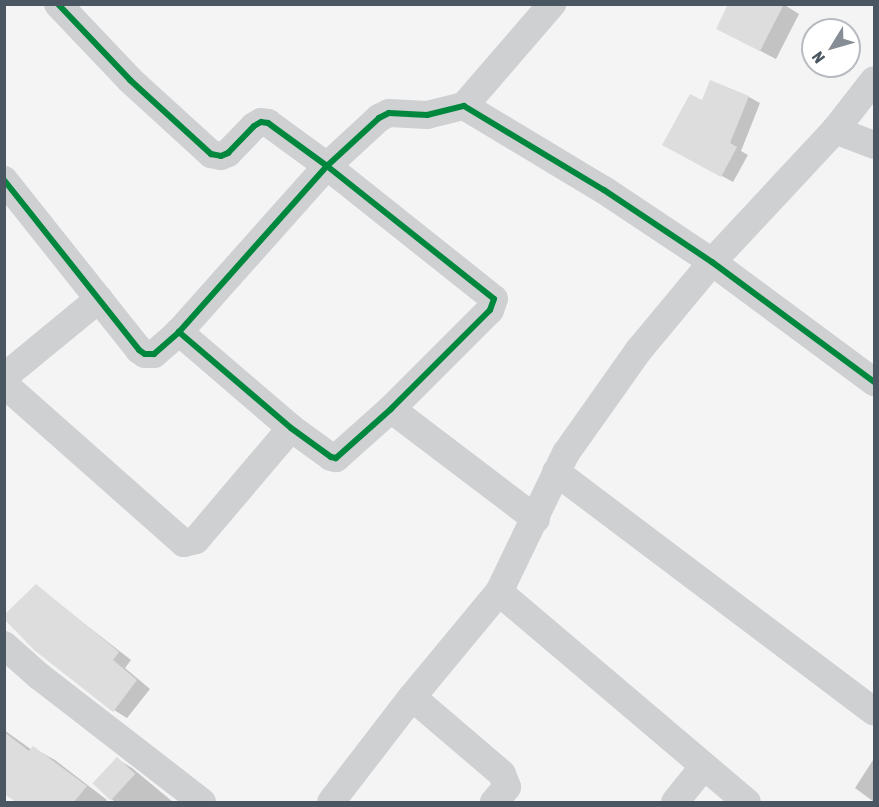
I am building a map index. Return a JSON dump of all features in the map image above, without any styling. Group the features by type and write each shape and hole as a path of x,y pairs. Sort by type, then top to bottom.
{"street":[{"path":"58,4 130,80 211,154 221,156 228,153 261,122 268,123 327,166 494,299 490,310 391,409 336,458 331,457 291,428 179,332"},
{"path":"4,180 139,351 154,354 179,332 327,166 383,114 427,115 464,106 552,4"},
{"path":"331,802 412,697 499,592 536,519 556,472 582,426 620,374 712,262 835,130 874,80"},
{"path":"464,106 604,189 712,262 874,382"},
{"path":"835,130 874,146"},
{"path":"4,377 99,299"},
{"path":"4,384 184,543 196,540 291,428"},
{"path":"391,409 536,519"},
{"path":"556,472 874,712"},
{"path":"499,592 747,802"},
{"path":"4,645 39,676 202,802"},
{"path":"412,697 502,774 507,787 494,802"},
{"path":"675,802 704,766"}],"building":[{"path":"728,4 784,4 760,51 716,29"},
{"path":"710,80 749,96 730,143 737,147 721,177 662,145 690,94 702,100"},
{"path":"36,584 119,652 113,660 137,680 113,712 34,650 4,619 4,615"},
{"path":"4,732 29,751 33,746 87,786 74,802 16,802 4,794"},
{"path":"117,757 135,774 111,800 92,783"}],"cycle path":[{"path":"58,4 130,80 211,154 221,156 228,153 254,126 261,122 268,123 327,166 494,299 490,310 391,409 336,458 331,457 291,428 179,332"},
{"path":"4,180 139,350 145,354 154,354 179,332 327,166 379,118 389,113 427,115 464,106 604,190 712,262 874,382"}]}
